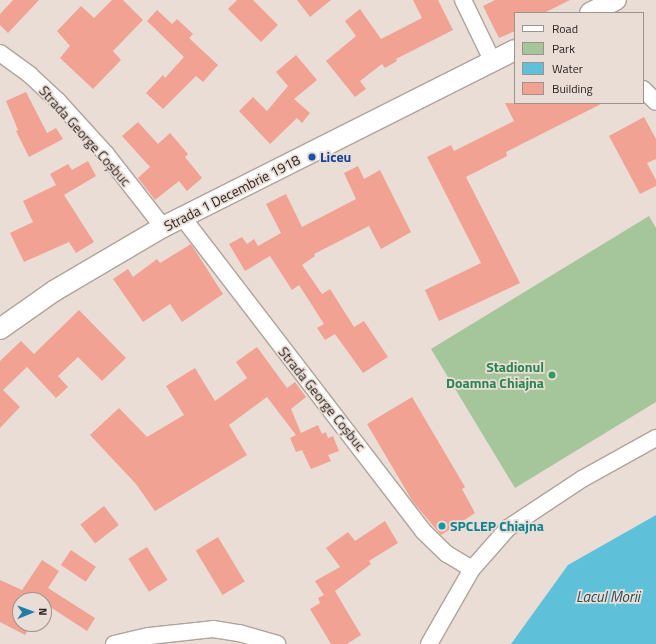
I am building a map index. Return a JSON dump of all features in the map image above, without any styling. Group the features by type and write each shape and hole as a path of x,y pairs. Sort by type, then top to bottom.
{"street":[{"path":"463,0 492,62"},
{"path":"596,12 616,0"},
{"name":"Strada 1 Decembrie 1918","path":"0,329 54,291 163,227 514,51"},
{"name":"Strada George Coșbuc","path":"0,53 30,75 58,101 106,154 163,227"},
{"path":"644,90 656,102"},
{"name":"Strada George Coșbuc","path":"183,218 423,530 447,554 472,569"},
{"path":"429,644 472,569 489,547 514,524 582,479 656,438"},
{"path":"114,644 149,636 213,629 239,633 277,644"}],"green space":[{"name":"Stadionul Doamna Chiajna","path":"649,216 656,228 656,402 515,488 431,349"}],"water":[{"name":"Lacul Morii","path":"656,515 656,644 511,644 568,565"}],"building":[{"path":"13,0 39,0 8,33 0,25 0,14"},
{"path":"112,0 123,0 143,20 113,51 121,60 93,89 60,58 70,46 57,31 81,6 94,18"},
{"path":"237,0 253,0 278,25 261,42 228,9"},
{"path":"297,0 331,0 310,17"},
{"path":"413,0 438,0 453,30 396,59 397,61 385,68 382,64 360,81 366,89 355,97 326,61 356,36 345,21 360,9 381,39 422,18"},
{"path":"495,0 570,0 546,12 514,12 514,31 499,38 483,6"},
{"path":"157,10 172,24 177,19 193,34 189,38 218,65 203,82 196,76 163,109 146,93 163,75 165,78 184,57 147,21"},
{"path":"296,55 317,80 294,99 310,113 302,123 297,118 270,144 239,111 253,97 267,111 288,86 276,72"},
{"path":"26,92 47,133 56,128 63,139 29,157 16,131 18,130 6,101"},
{"path":"505,103 601,104 506,152 507,156 466,177 520,283 439,321 425,290 481,263 427,157 451,145 454,151 514,121"},
{"path":"644,117 656,139 656,159 647,163 656,180 656,186 640,194 609,136"},
{"path":"138,122 158,144 170,133 188,154 185,157 202,178 187,191 179,181 155,200 138,178 150,167 122,136"},
{"path":"88,161 96,176 64,195 94,242 76,253 69,242 24,262 10,233 33,222 23,201 56,185 50,174 68,164 72,170"},
{"path":"358,166 364,179 380,170 411,232 381,249 369,226 314,254 315,256 302,265 322,294 330,289 354,327 364,321 388,357 363,373 335,334 325,340 317,328 324,324 299,285 292,290 270,256 245,271 229,244 242,237 247,244 254,239 258,246 281,233 266,204 286,194 302,227 356,199 344,173"},
{"path":"191,244 223,294 182,322 170,304 143,322 113,279 128,269 133,277 157,259 160,263"},
{"path":"79,310 126,358 102,381 78,357 58,376 68,387 56,398 27,367 3,390 20,407 0,428 0,361 21,341 34,354"},
{"path":"257,347 287,388 295,382 306,397 291,409 301,433 318,425 322,434 326,432 328,438 333,436 339,451 328,455 331,461 311,469 302,450 296,452 290,438 296,435 267,397 229,425 247,455 155,511 136,484 90,435 119,408 147,437 184,415 166,386 195,368 215,401 247,378 236,362"},
{"path":"412,397 465,487 462,489 475,513 441,535 413,502 367,424"},
{"path":"104,506 119,525 95,543 80,524"},
{"path":"385,521 398,543 369,561 371,564 335,591 361,635 347,644 331,644 310,609 320,603 318,598 324,595 315,581 340,567 326,548 348,532 355,541"},
{"path":"218,537 245,582 222,595 196,550"},
{"path":"147,547 168,580 149,592 128,559"},
{"path":"71,550 96,567 86,582 61,565"},
{"path":"42,560 59,571 48,588 95,618 87,631 52,608 52,592 12,592 12,628 0,622 0,580 22,590"},
{"path":"19,632 27,632 25,635"}],"place":[{"name":"Liceu","path":"312,157"},
{"name":"Stadionul Doamna Chiajna","path":"552,375"},
{"name":"SPCLEP Chiajna","path":"442,526"}]}
